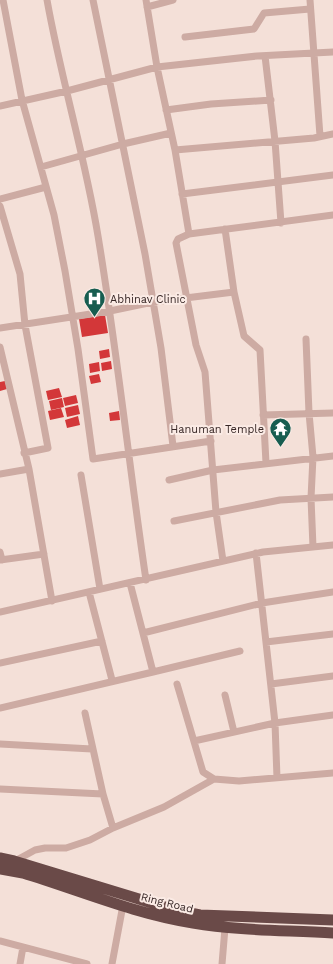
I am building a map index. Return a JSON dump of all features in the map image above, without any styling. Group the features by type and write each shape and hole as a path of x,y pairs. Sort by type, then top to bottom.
{"highway":[{"name":"Ring Road","path":"0,858 16,861 175,910 200,915 333,920"},
{"name":"Ring Road","path":"0,869 23,873 166,918 225,928 333,933"}],"street":[{"path":"3,0 22,100 41,167 64,264 93,459 211,441"},
{"path":"47,0 57,53 82,155 98,235 110,311 146,580"},
{"path":"94,0 153,302 173,446"},
{"path":"173,0 146,4 157,67 175,150 189,234"},
{"path":"310,0 320,136"},
{"path":"185,37 254,29 264,13 310,9"},
{"path":"0,106 67,91 157,67 265,56 333,52"},
{"path":"265,56 276,141 277,183 281,223"},
{"path":"166,110 211,104 271,100"},
{"path":"41,167 123,144 171,133"},
{"path":"175,150 276,141 333,134"},
{"path":"182,194 333,175"},
{"path":"0,199 46,187"},
{"path":"0,206 20,274 25,325 48,448 24,453"},
{"path":"223,561 216,512 205,372 196,345 176,243 178,239 189,234 333,215"},
{"path":"225,229 234,292 244,336 260,350 266,464"},
{"path":"0,328 110,311 153,302 234,292"},
{"path":"306,338 309,413 313,457 311,498 313,547"},
{"path":"0,348 29,469 52,601"},
{"path":"263,415 333,412"},
{"path":"169,480 213,470 313,457 333,456"},
{"path":"0,474 29,469"},
{"path":"81,475 100,589"},
{"path":"174,521 280,500 333,498"},
{"path":"0,612 146,580 256,553 333,545"},
{"path":"0,552 1,560 44,554"},
{"path":"256,553 275,723 277,778"},
{"path":"130,583 153,672"},
{"path":"89,592 112,680"},
{"path":"143,633 262,603 333,592"},
{"path":"266,642 333,634"},
{"path":"0,663 102,641"},
{"path":"0,708 112,680 153,672 240,651"},
{"path":"271,684 333,676"},
{"path":"177,684 203,772 214,779 240,781 333,773"},
{"path":"225,695 234,732"},
{"path":"85,713 92,749 113,828"},
{"path":"194,741 275,723 333,715"},
{"path":"0,744 92,749"},
{"path":"16,861 35,850 78,846 113,828 164,807 214,779"},
{"path":"0,789 103,794"},
{"path":"112,964 123,905"},
{"path":"222,964 225,928"},
{"path":"0,941 23,947 57,960 87,964"},
{"path":"20,964 23,947"}],"building":[{"path":"105,315 108,333 82,337 79,319"},
{"path":"109,349 110,357 100,359 99,351"},
{"path":"111,361 112,369 102,371 101,363"},
{"path":"99,362 100,371 90,373 89,364"},
{"path":"99,374 101,382 91,384 89,376"},
{"path":"5,381 7,389 0,391 0,382"},
{"path":"59,388 62,397 48,400 46,391"},
{"path":"76,395 78,403 65,406 63,398"},
{"path":"62,398 64,407 51,410 49,401"},
{"path":"78,405 80,414 67,417 65,408"},
{"path":"61,408 64,417 50,420 48,411"},
{"path":"119,411 120,420 110,421 109,413"},
{"path":"78,416 80,425 67,428 65,420"}],"place":[{"name":"Abhinav Clinic","path":"94,318"},
{"name":"Hanuman Temple","path":"280,448"}]}
